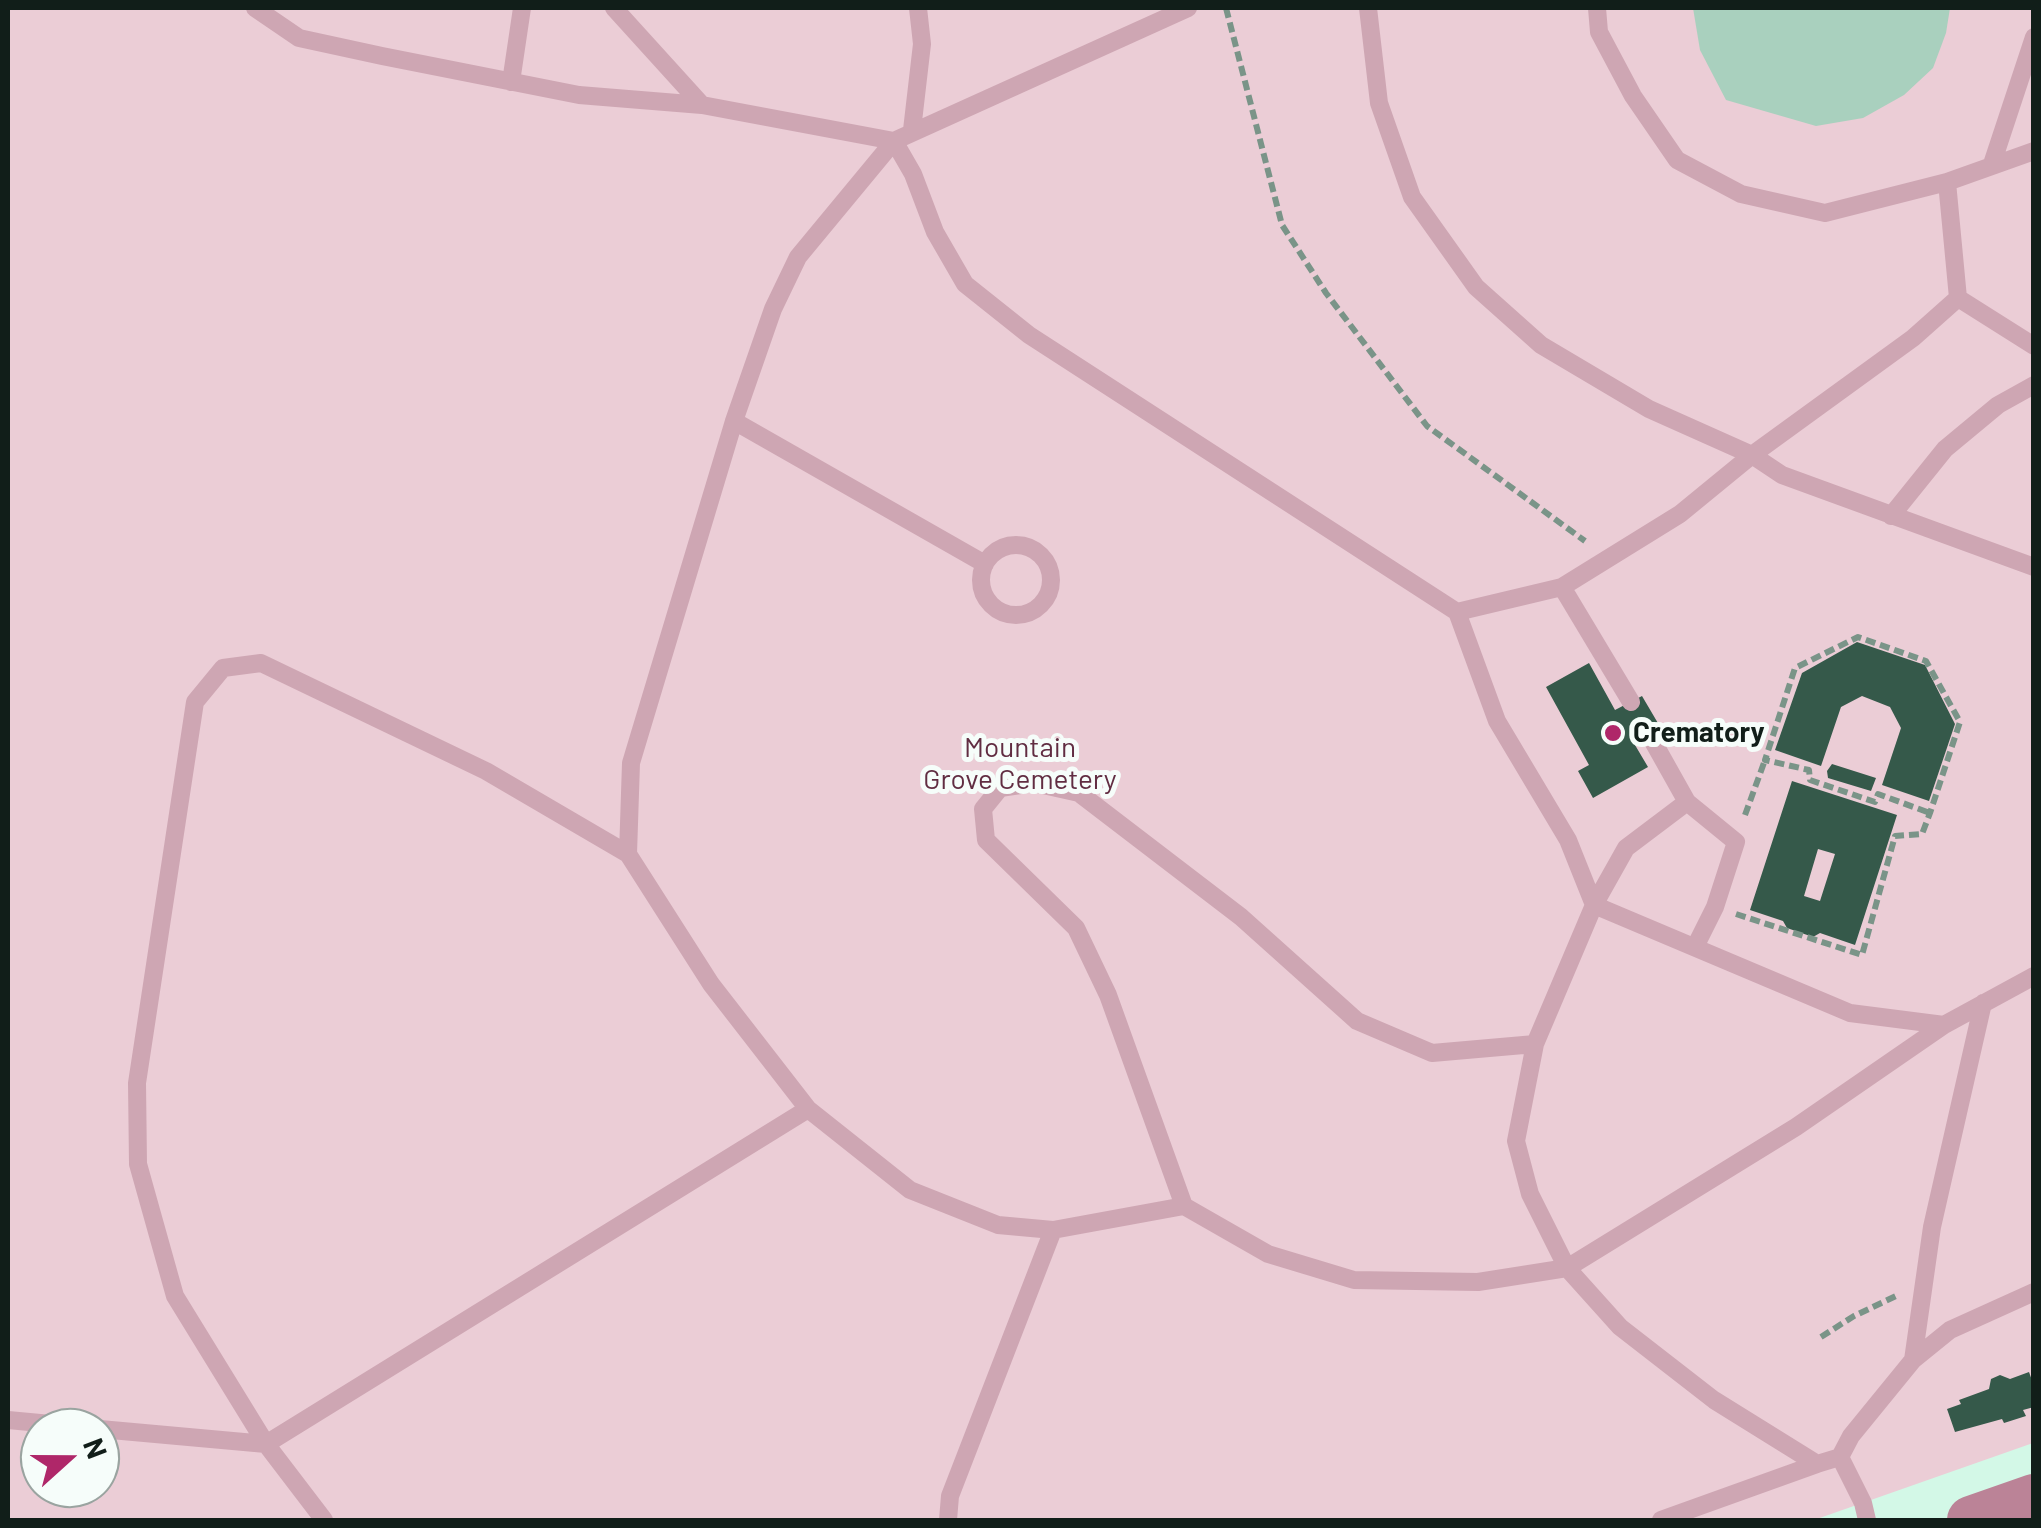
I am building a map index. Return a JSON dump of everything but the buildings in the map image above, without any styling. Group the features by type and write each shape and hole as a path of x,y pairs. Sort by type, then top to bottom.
{"main road":[{"path":"1971,1520 2034,1498"}],"lane":[{"path":"255,8 300,38 511,82 578,95 702,105 894,140"},
{"path":"511,82 522,8"},
{"path":"614,8 702,105"},
{"path":"912,130 922,44 918,8"},
{"path":"628,854 631,764 734,421 773,309 798,257 894,140 1188,8"},
{"path":"1368,8 1378,103 1412,196 1476,287 1542,346 1648,408 1752,454 1782,475 2034,567"},
{"path":"1597,8 1599,32 1634,96 1677,160 1741,194 1825,212 1947,182 2034,151"},
{"path":"1992,164 2034,37"},
{"path":"894,140 935,232 965,284 1028,335 1457,612 1497,720 1568,840 1594,905 1850,1013 1944,1024"},
{"path":"1947,182 1958,298"},
{"path":"1457,612 1562,587 1680,514 1752,454 1913,338 1958,298"},
{"path":"1958,298 2034,346"},
{"path":"1891,516 1944,450 1998,405 2034,385"},
{"path":"734,421 985,564"},
{"path":"1562,587 1631,702"},
{"path":"324,1520 266,1444 174,1296 138,1164 137,1083 195,702 223,668 261,664 486,771 628,854 712,984 808,1108 910,1190 998,1226 1053,1230 1184,1206 1268,1254 1354,1280 1478,1282 1566,1268 1796,1127 1944,1024 2034,976"},
{"path":"1650,736 1687,802 1736,842 1715,908 1696,947"},
{"path":"1184,1206 1108,995 1076,928 986,840 983,810 1000,788 1034,783 1080,793 1242,916 1358,1021 1432,1053 1535,1044"},
{"path":"1687,802 1626,848 1594,905 1535,1044 1516,1141 1530,1194 1566,1268 1635,1339 1714,1400 1818,1464"},
{"path":"1913,1360 1932,1227 1983,1003"},
{"path":"120,1430 266,1444 808,1108"},
{"path":"948,1520 950,1496 1053,1230"},
{"path":"1661,1520 1840,1457 1851,1436 1913,1360 1950,1330 2034,1292"},
{"path":"1840,1457 1863,1503 1867,1520"}],"path":[{"path":"1226,8 1282,225 1326,293 1427,426 1558,524 1611,557"},
{"path":"1715,908 1862,955 1895,836 1922,834 1960,722 1926,661 1858,637 1794,668 1736,842"},
{"path":"1765,760 1810,770 1810,780 1876,802 1878,794 1930,813"},
{"path":"1821,1337 1924,1282"}],"green space":[{"name":"Mountain Grove Cemetery","path":"8,8 2033,8 2033,1443 1814,1520 8,1520"}],"shaded area":[{"path":"1693,8 1950,8 1933,68 1904,95 1863,118 1816,126 1726,100 1700,50"}],"place":[{"name":"Crematory","path":"1613,733"}]}
